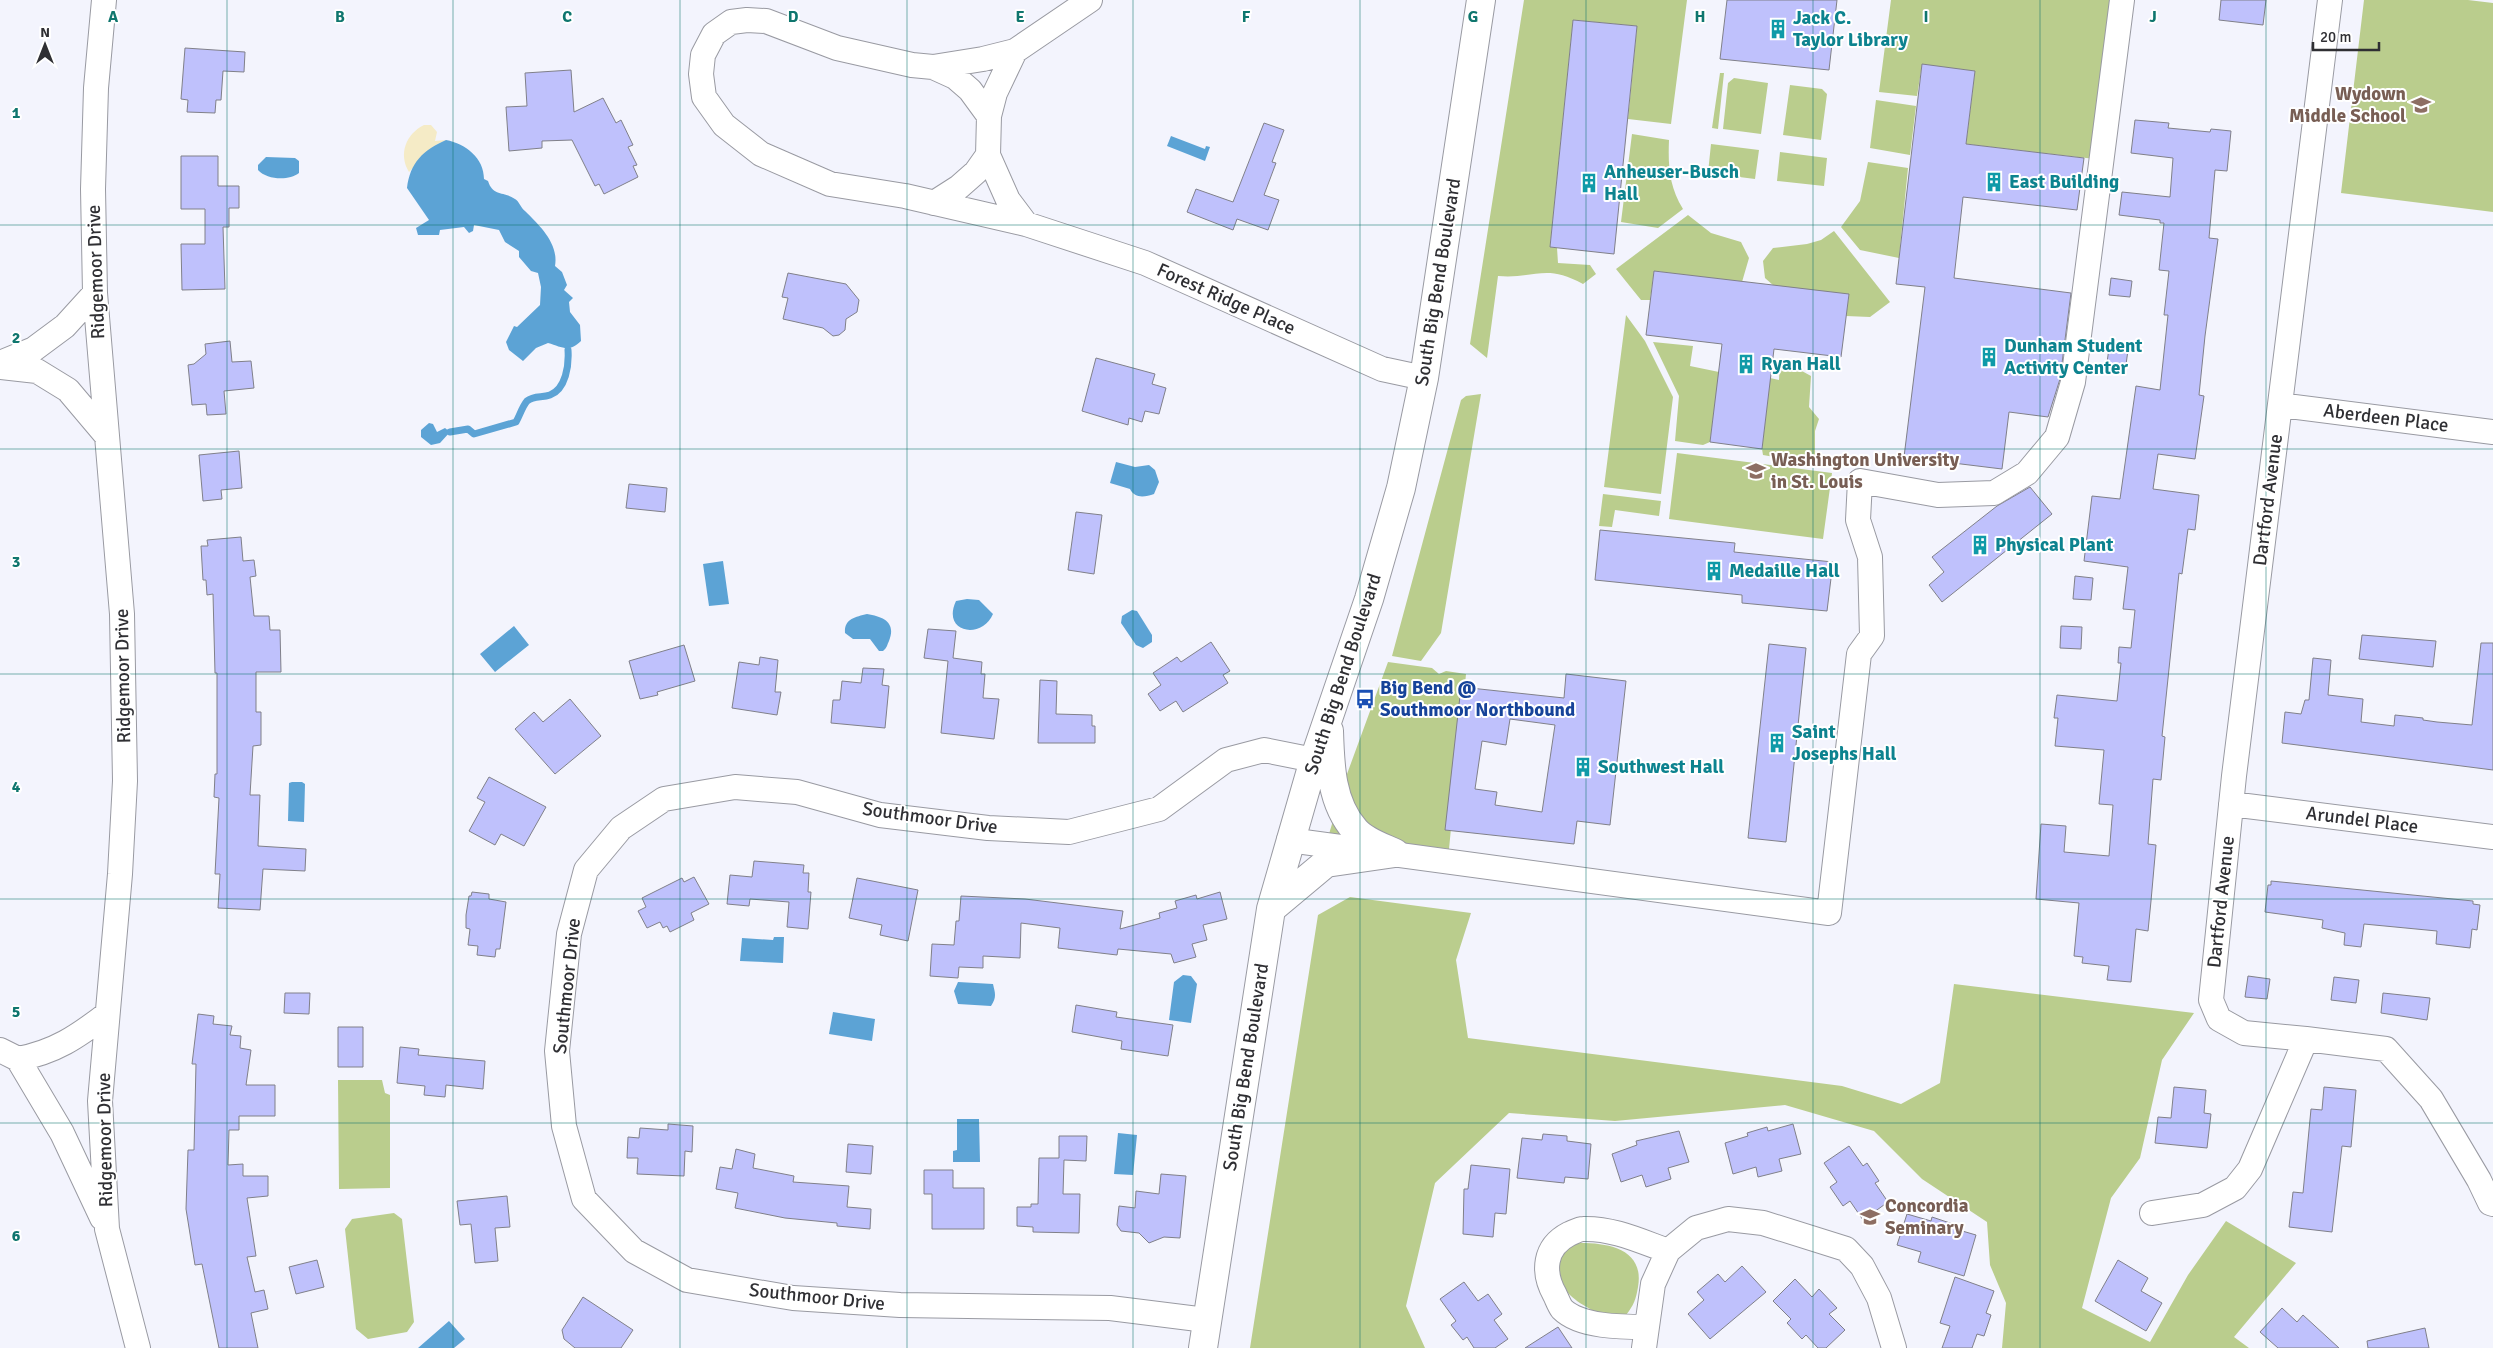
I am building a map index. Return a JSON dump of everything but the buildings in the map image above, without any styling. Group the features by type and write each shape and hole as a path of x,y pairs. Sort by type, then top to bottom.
{"main road":[{"name":"South Big Bend Boulevard","path":"1203,1348 1271,909 1314,760 1369,599 1401,488 1424,378 1481,0"},
{"path":"1328,718 1333,783 1344,814 1356,831 1395,853"},
{"path":"1271,909 1326,863 1395,853"}],"street":[{"name":"Ridgemoor Drive","path":"104,0 96,88 93,189 95,293 122,614 125,782 120,874 100,1101 107,1229 138,1348"},
{"name":"Forest Ridge Place","path":"1090,0 1015,51 983,59 933,67 912,65 837,48 766,21 747,20 731,22 714,34 703,55 701,74 704,97 724,125 762,154 830,184 934,203 1026,224 1146,263 1382,369 1424,378"},
{"path":"1290,840 1829,912 1859,654 1872,636 1870,557 1858,520 1860,481 1938,494 1994,494 2027,473 2057,437 2073,382 2122,0"},
{"name":"Dartford Avenue","path":"2306,1039 2244,1033 2219,1019 2211,1000 2231,804 2330,0"},
{"name":"Forest Ridge Place","path":"1015,51 998,86 988,116 988,155 997,180 1008,200 1026,224"},
{"name":"Forest Ridge Place","path":"933,67 955,77 970,90 988,116"},
{"path":"934,203 959,187 976,172 988,155"},
{"path":"0,363 34,349 65,326 95,293"},
{"path":"0,367 37,371 68,390 106,435"},
{"name":"Aberdeen Place","path":"2280,405 2493,432"},
{"name":"Southmoor Drive","path":"1206,1320 1110,1308 900,1305 793,1298 687,1280 634,1251 584,1199 564,1126 557,1051 568,934 586,870 621,828 664,799 735,787 797,792 880,815 988,828 1069,832 1159,809 1226,760 1264,750 1314,760"},
{"name":"Arundel Place","path":"2231,804 2493,837"},
{"path":"9,1054 43,1054 76,1038 107,1014"},
{"path":"2152,1213 2203,1205 2235,1188 2250,1169 2306,1039 2386,1050 2431,1100 2479,1180 2490,1203 2493,1204"},
{"path":"9,1054 62,1133 107,1229"},
{"path":"1668,1251 1616,1232 1581,1229 1559,1239 1550,1250 1546,1264 1549,1285 1562,1309 1580,1319 1645,1338 1653,1284 1668,1251 1696,1228 1728,1219 1763,1223 1846,1249 1862,1266 1879,1298 1894,1348"}],"green space":[{"path":"1524,0 1687,0 1671,124 1628,119 1637,26 1573,20 1550,247 1557,248 1558,263 1590,265 1596,274 1583,284 1559,274 1549,273 1498,276 1487,358 1470,344"},
{"path":"1891,0 2115,0 2095,159 1966,144 1975,71 1922,65 1917,96 1879,92"},
{"name":"Wydown Middle School","path":"2364,0 2468,0 2493,3 2493,212 2341,193"},
{"path":"1720,73 1724,73 1718,129 1712,128"},
{"path":"1734,78 1768,83 1761,134 1723,129 1728,83"},
{"path":"1790,85 1822,89 1827,94 1821,140 1783,135"},
{"path":"1876,100 1916,106 1910,155 1870,148"},
{"path":"1632,134 1669,140 1670,176 1683,209 1658,228 1621,222"},
{"path":"1711,144 1759,150 1755,179 1708,173"},
{"path":"1780,152 1827,158 1824,186 1777,181"},
{"path":"1868,162 1908,168 1899,258 1860,250 1841,227 1860,201"},
{"path":"1688,215 1711,233 1741,242 1749,258 1742,282 1654,271 1650,300 1641,300 1616,269"},
{"path":"1834,231 1890,302 1870,317 1846,316 1849,295 1774,286 1765,278 1763,261 1773,248 1807,244 1821,240"},
{"path":"1626,315 1645,341 1673,397 1661,494 1604,487"},
{"path":"1653,342 1693,346 1690,366 1719,372 1710,442 1703,445 1675,441 1679,396"},
{"path":"1780,359 1811,376 1809,407 1819,419 1815,431 1815,464 1763,455 1762,449 1770,378 1779,380"},
{"path":"1481,394 1441,633 1421,661 1392,656 1461,400 1466,396"},
{"path":"1677,453 1832,473 1823,539 1669,519"},
{"path":"1603,494 1661,501 1659,516 1615,510 1612,527 1599,526"},
{"path":"1388,662 1432,668 1439,674 1446,671 1466,674 1449,849 1329,834 1347,774"},
{"path":"1350,897 1471,913 1456,960 1468,1038 1842,1086 1901,1104 1940,1083 1954,984 2194,1013 2162,1060 2140,1158 2111,1198 2082,1308 2150,1342 2188,1275 2226,1221 2296,1263 2234,1337 2249,1348 2002,1348 2006,1303 1990,1265 1987,1222 1922,1179 1874,1131 1785,1105 1615,1121 1509,1113 1435,1183 1406,1306 1425,1348 1250,1348 1318,915"},
{"path":"338,1080 382,1080 385,1093 390,1095 390,1188 339,1189"},
{"path":"394,1213 402,1219 414,1322 407,1332 368,1339 356,1329 345,1229 352,1219"},
{"path":"1574,1243 1610,1246 1629,1255 1635,1263 1639,1274 1638,1287 1634,1302 1626,1315 1609,1318 1603,1317 1575,1299 1564,1288 1558,1273 1559,1254"}],"sand":[{"path":"424,125 431,125 437,132 435,141 446,140 434,146 409,172 404,158 406,145 408,139"}],"water":[{"path":"1171,136 1205,149 1206,146 1210,147 1205,161 1167,146"},
{"path":"446,140 460,145 472,153 481,165 484,179 488,181 490,186 496,192 516,200 547,235 554,250 555,266 562,272 567,285 564,290 573,298 569,302 570,312 580,325 581,341 577,345 565,348 548,343 536,348 523,361 509,350 506,342 514,326 517,327 540,305 541,287 538,273 531,271 519,257 519,251 505,242 499,230 474,225 473,231 469,233 464,227 440,230 439,235 418,235 416,228 429,220 407,188 411,171 424,153"},
{"path":"266,157 295,158 299,161 299,173 295,176 284,178 267,176 258,170 258,165"},
{"path":"429,423 433,424 437,432 445,428 450,432 440,443 431,445 421,437 421,430"},
{"path":"1116,462 1135,467 1149,465 1155,470 1159,482 1154,494 1137,496 1130,489 1110,483"},
{"path":"723,561 729,604 709,606 703,564"},
{"path":"967,599 979,600 993,614 988,622 973,630 958,626 954,620 953,612 956,601"},
{"path":"1132,610 1137,611 1152,635 1152,642 1143,648 1136,645 1121,623 1122,616"},
{"path":"867,614 884,619 890,625 891,635 883,651 879,651 870,639 853,639 845,633 846,625 851,619"},
{"path":"514,626 529,645 495,672 480,654"},
{"path":"302,782 305,784 304,822 288,821 289,783"},
{"path":"774,937 784,937 783,963 740,961 742,938 773,940"},
{"path":"1183,975 1191,976 1197,984 1191,1023 1169,1020 1174,982"},
{"path":"958,982 993,984 995,997 993,1003 991,1006 958,1004 954,991"},
{"path":"833,1012 875,1019 872,1041 829,1034"},
{"path":"957,1119 979,1119 980,1162 953,1162 953,1151 957,1150"},
{"path":"1118,1133 1137,1135 1133,1175 1114,1174"},
{"path":"449,1321 465,1339 454,1348 418,1348"}],"waterway":[{"path":"450,432 468,429 474,434 516,422 527,401 532,398 550,395 560,388 567,369 568,350"}],"place":[{"name":"Jack C. Taylor Library","path":"1778,29"},
{"name":"Wydown Middle School","path":"2421,105"},
{"name":"East Building","path":"1994,182"},
{"name":"Anheuser-Busch Hall","path":"1589,183"},
{"name":"Dunham Student Activity Center","path":"1989,357"},
{"name":"Ryan Hall","path":"1746,364"},
{"name":"Washington University in St. Louis","path":"1756,471"},
{"name":"Physical Plant","path":"1980,545"},
{"name":"Medaille Hall","path":"1714,571"},
{"name":"Big Bend @ Southmoor Northbound","path":"1365,699"},
{"name":"Saint Josephs Hall","path":"1777,743"},
{"name":"Southwest Hall","path":"1583,767"},
{"name":"Concordia Seminary","path":"1870,1217"}]}
